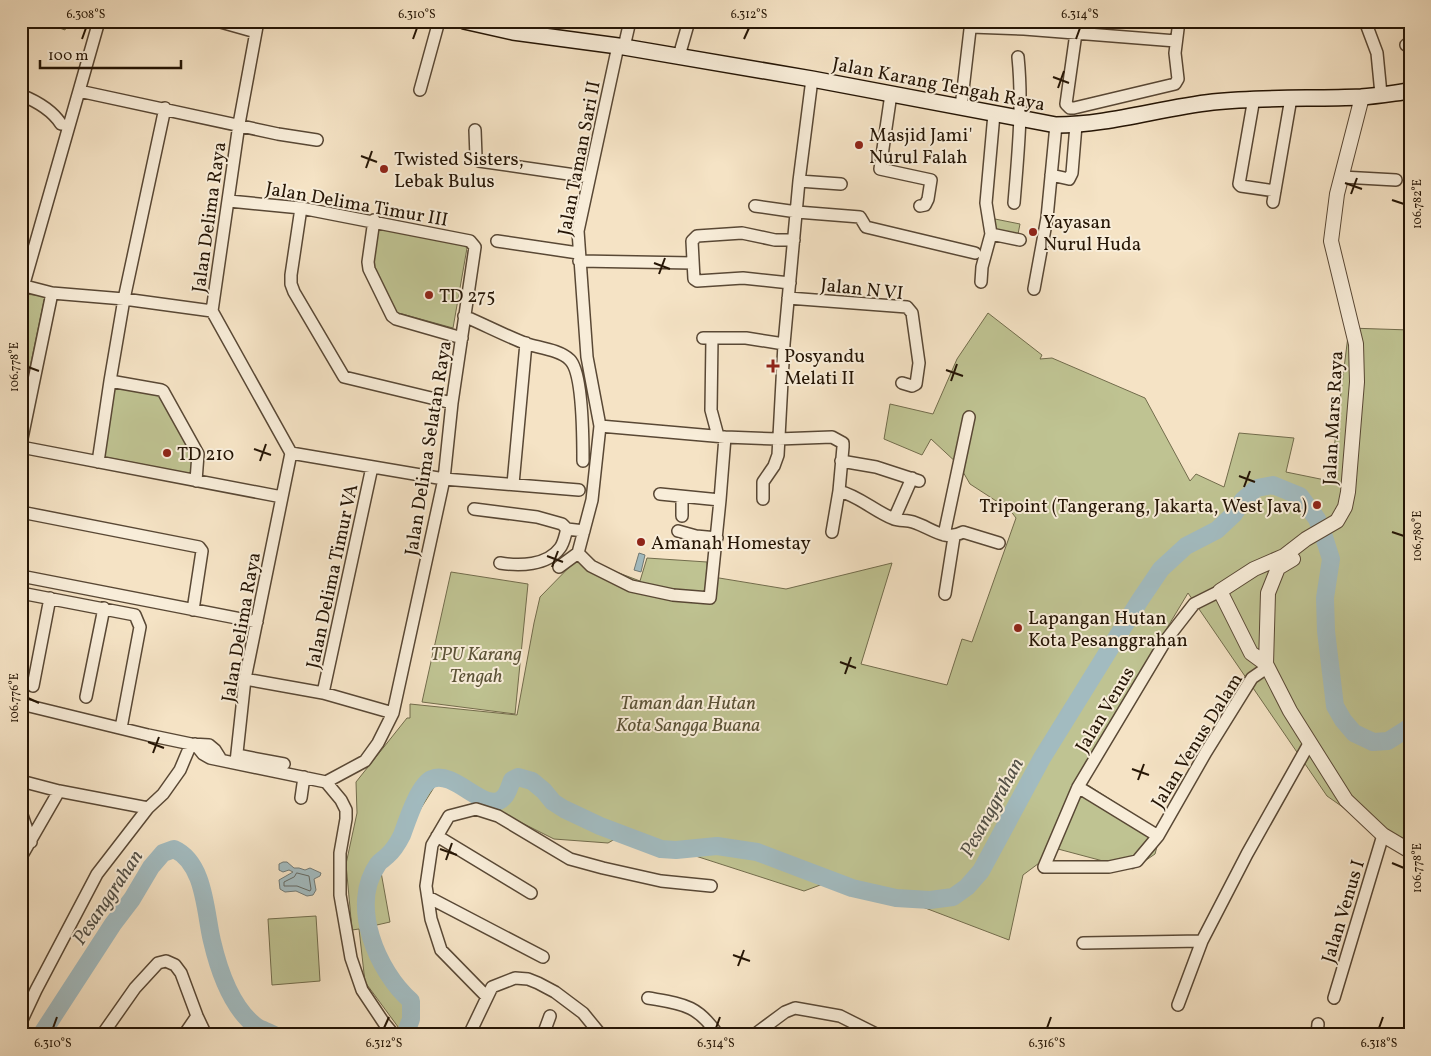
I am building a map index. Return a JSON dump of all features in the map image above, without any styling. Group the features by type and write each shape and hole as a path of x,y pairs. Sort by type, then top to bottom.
{"main road":[{"name":"Jalan Karang Tengah Raya","path":"464,21 514,27 812,79 1056,125 1076,125 1176,107 1254,98 1340,97 1360,102 1381,94 1410,91"}],"street":[{"path":"99,21 22,288 212,311"},
{"path":"218,21 257,26"},
{"path":"420,90 440,21"},
{"name":"Jalan Taman Sari II","path":"578,552 592,500 600,426 587,357 578,231 589,177 621,46 630,21"},
{"path":"679,56 689,21"},
{"path":"1076,33 1066,104 1068,107 1074,108 1175,84 1178,79 1175,58 1179,21"},
{"path":"1365,21 1377,53 1381,94"},
{"path":"961,107 971,24 1176,41"},
{"name":"Jalan Delima Raya","path":"237,758 245,679 290,452 212,311 239,124 257,26"},
{"path":"1014,203 1021,86 1018,57"},
{"path":"763,499 763,482 774,466 778,456 788,298 799,181 812,79"},
{"path":"79,91 165,108 278,134 317,140"},
{"path":"891,94 880,169 931,180 928,199 925,205 920,206"},
{"path":"21,95 32,99 56,116 61,124"},
{"path":"1254,98 1239,184 1274,197 1291,98"},
{"name":"Jalan Mars Raya","path":"1360,102 1338,194 1331,242 1356,344 1357,382 1348,492 1345,507 1339,525 1284,556 1254,569 1220,591 1251,653 1267,666 1290,711 1346,800 1384,835 1410,850"},
{"path":"98,462 124,299 165,108"},
{"path":"981,282 982,267 991,234 986,203 994,114"},
{"path":"1034,289 1047,218 1056,125"},
{"path":"1051,174 1069,179 1072,173 1076,125"},
{"path":"475,130 476,157 479,161 589,177"},
{"path":"1342,177 1396,180"},
{"path":"799,181 841,184"},
{"name":"Jalan Delima Timur III","path":"228,201 301,208 374,220 470,240 475,247"},
{"path":"755,206 797,212 860,217 866,227 976,253"},
{"path":"301,208 291,284 313,326 344,377 452,403"},
{"path":"374,220 368,262 369,269 392,316 401,322 462,338"},
{"path":"790,283 743,278 697,281 694,279 692,240 697,236 742,233 775,240 794,240"},
{"path":"991,234 1020,240"},
{"path":"497,241 579,257 693,262"},
{"name":"Jalan Delima Selatan Raya","path":"326,782 365,761 378,743 393,713 444,479 452,403 475,247"},
{"path":"21,443 52,293"},
{"name":"Jalan N VI","path":"788,298 907,307 912,313 913,332 919,363 916,384 912,386 902,383"},
{"path":"464,316 526,343 561,354 570,360 574,368 583,415 583,461"},
{"path":"559,567 578,552 591,566 631,586 673,595 710,598 720,500 722,437 711,410 708,338 746,338 784,344"},
{"path":"512,484 526,343"},
{"path":"110,381 161,390 163,392 198,454 196,481"},
{"path":"945,594 949,536 969,417"},
{"path":"600,426 722,437 778,439 832,437 843,443 832,532"},
{"path":"21,447 282,497"},
{"path":"290,452 444,479 579,490"},
{"path":"841,461 876,467 915,480 894,519"},
{"name":"Jalan Delima Timur VA","path":"323,693 372,466"},
{"path":"838,491 848,493 894,519 913,522 949,536 964,532 999,543"},
{"path":"660,494 720,500"},
{"path":"682,496 682,516"},
{"path":"474,509 536,516 562,524 567,529 584,532"},
{"path":"21,512 199,547 202,551 193,610"},
{"path":"500,563 519,566 547,559 560,548 567,529"},
{"path":"678,531 696,536 717,538"},
{"name":"Jalan Mars Raya","path":"1267,666 1268,593 1278,568 1309,543"},
{"path":"21,576 257,622"},
{"name":"Jalan Venus","path":"1044,867 1078,787 1166,640 1194,604 1220,591"},
{"path":"21,593 135,615 140,627 120,728"},
{"path":"33,686 50,598"},
{"path":"86,697 104,608"},
{"name":"Jalan Venus Dalam","path":"1044,867 1109,868 1137,861 1158,836 1206,752 1252,678 1267,666"},
{"path":"245,679 323,693 393,713"},
{"path":"21,704 193,744 202,754 210,758 237,758 284,764"},
{"path":"1178,1005 1202,941 1247,854 1310,742"},
{"path":"21,1022 97,874 148,808 163,794 180,770 193,744"},
{"path":"237,758 326,782 341,800 346,810 346,819 340,853 340,895 351,958 362,990 394,1035"},
{"path":"301,798 304,777"},
{"path":"21,781 59,791 148,808"},
{"name":"Jalan Venus Dalam","path":"1078,787 1158,836"},
{"path":"21,857 59,791"},
{"path":"487,997 441,950 431,919 426,886 432,845 449,816 476,809 498,816 570,859 661,881 711,886"},
{"path":"21,812 31,842"},
{"name":"Jalan Venus I","path":"1334,998 1384,835"},
{"path":"437,836 531,893"},
{"path":"428,897 543,957"},
{"path":"1083,943 1202,941"},
{"path":"102,1035 135,988 158,963 164,961 176,965 181,973 206,1035"},
{"path":"469,1035 492,987 514,978 528,979 555,992 583,1013 601,1035"},
{"path":"648,998 684,1004 708,1020 719,1035 732,1035"},
{"path":"756,1035 785,1012 796,1008 840,1016 878,1035"},
{"path":"184,1035 197,1016"},
{"path":"543,1035 550,1016"}],"green space":[{"path":"46,21 68,21 65,30 46,23"},
{"path":"995,219 1020,224 1017,239 992,234"},
{"path":"379,228 461,243 467,248 453,328 395,312 372,261"},
{"path":"24,294 45,296 21,410 21,306"},
{"name":"Taman dan Hutan Kota Sangga Buana","path":"988,313 1042,355 1040,359 1052,358 1145,398 1190,481 1196,474 1224,487 1239,433 1294,438 1286,472 1330,481 1349,328 1410,330 1410,848 1384,836 1327,796 1188,593 1077,778 1161,832 1155,854 1133,869 1058,849 1023,875 1009,940 899,898 852,888 831,881 804,891 677,850 661,849 622,835 608,843 554,839 438,781 381,872 390,922 368,927 374,947 384,967 397,986 411,1001 411,1019 404,1035 365,982 359,929 352,930 346,864 357,813 356,782 407,718 410,718 410,704 517,715 540,597 584,552 603,567 640,581 647,558 707,562 707,576 786,589 892,563 861,664 947,685 962,639 972,642 1016,518 1010,510 970,484 959,465 931,439 922,455 884,439 890,404 933,414 957,359"},
{"path":"106,380 160,386 192,454 192,474 95,455"},
{"name":"TPU Karang Tengah","path":"451,572 528,584 515,714 422,702"},
{"path":"316,916 320,981 272,985 268,919"}],"water":[{"path":"639,553 645,555 641,572 634,570"},
{"path":"287,862 294,868 305,870 310,868 321,873 320,876 314,879 316,890 313,895 307,896 296,891 285,892 280,889 279,880 293,872 279,870 279,864"}],"waterway":[{"name":"Pesanggrahan","path":"405,1035 411,1019 411,1001 387,973 378,955 371,937 366,898 370,880 378,864 397,844 418,795 427,782 432,779 441,778 451,780 480,797 497,802 504,797 512,780 518,777 532,781 553,802 564,809 600,826 661,849 676,850 717,846 757,852 852,888 896,898 930,900 953,897 967,887 981,871 1042,758 1161,569 1186,546 1217,530 1234,514 1243,500 1257,488 1273,485 1300,496 1317,519 1324,537 1331,559 1325,598 1326,631 1335,706 1343,720 1354,733 1373,742 1388,741 1410,727"},
{"name":"Pesanggrahan","path":"41,1035 113,924 132,899 151,867 163,853 174,849 192,865 198,877 215,953 227,988 240,1010 248,1019 257,1027 274,1035"}],"place":[{"name":"Masjid Jami' Nurul Falah","path":"859,145"},
{"name":"Twisted Sisters, Lebak Bulus","path":"384,169"},
{"name":"Yayasan Nurul Huda","path":"1033,232"},
{"name":"TD 275","path":"429,295"},
{"name":"Posyandu Melati II","path":"773,366"},
{"name":"TD 210","path":"167,453"},
{"name":"Tripoint (Tangerang, Jakarta, West Java)","path":"1317,505"},
{"name":"Amanah Homestay","path":"641,542"},
{"name":"Lapangan Hutan Kota Pesanggrahan","path":"1018,628"}]}
